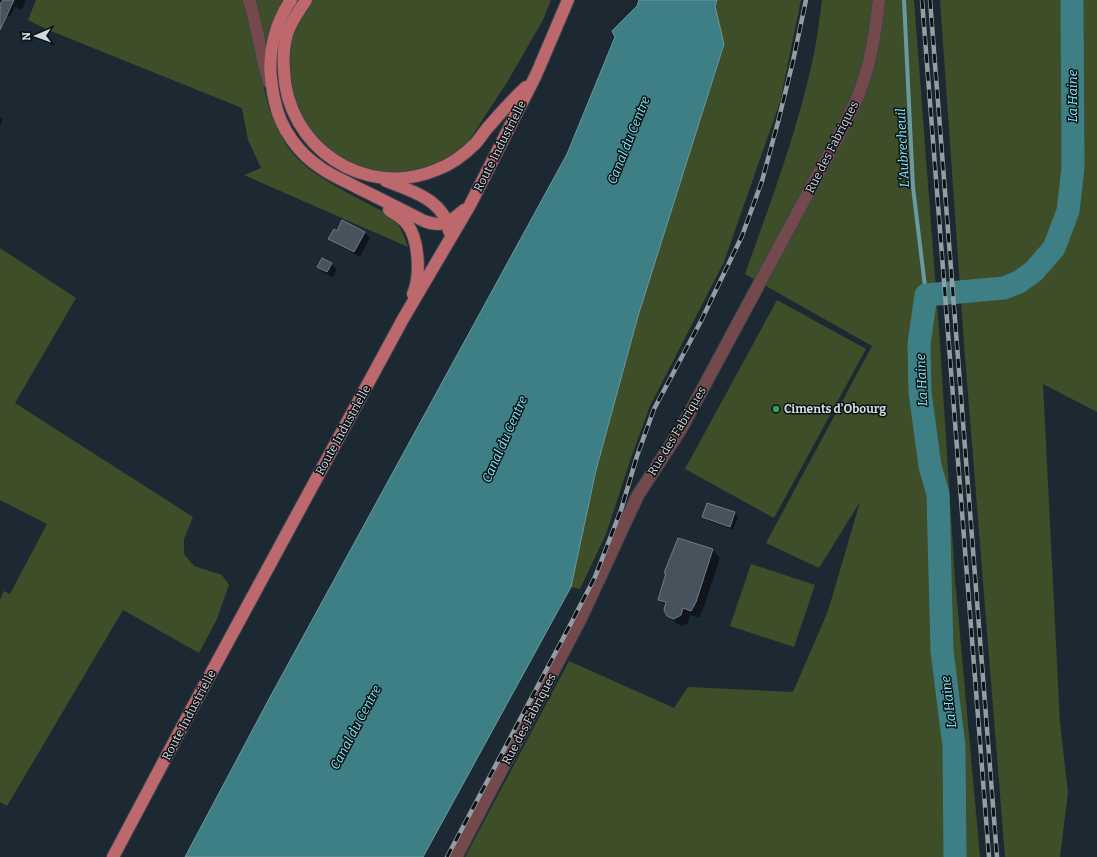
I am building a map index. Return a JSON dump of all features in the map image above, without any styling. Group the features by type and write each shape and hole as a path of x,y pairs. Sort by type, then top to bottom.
{"main road":[{"path":"291,0 280,20 271,55 271,72 275,104 283,125 295,144 306,157 322,169 395,214 406,222 412,232 417,248 417,286 403,319"},
{"path":"306,0 295,16 287,33 284,46 284,78 287,98 303,130 312,142 343,165 357,172 406,188 433,203 444,215 447,223 449,242"},
{"name":"Route Industrielle","path":"113,857 403,319 470,205 536,75 568,0"},
{"path":"377,178 389,179 428,174 464,154 476,143 490,124 536,75"},
{"path":"322,169 432,224 441,225 447,223 470,205"}],"street":[{"path":"249,0 253,12 265,70 274,96"},
{"name":"Rue des Fabriques","path":"456,857 581,618 638,495 681,429 856,102 866,72 875,35 879,0"}],"green space":[{"path":"36,0 243,0 253,35 271,113 290,150 317,175 391,216 400,228 408,247 244,175 261,168 248,140 242,108 46,29 28,20"},
{"path":"254,0 285,0 268,45 264,45"},
{"path":"313,0 551,0 543,20 509,79 465,147 448,159 421,171 381,175 362,169 326,149 306,127 290,86 288,48 293,31 307,7"},
{"path":"717,0 801,0 780,102 724,262 650,406 606,534 580,589 571,587 596,470 638,316 724,44 715,6"},
{"path":"822,0 914,0 939,329 955,579 980,857 465,857 569,661 674,708 688,687 793,692 828,611 860,502 819,568 766,543 872,346 745,274 782,169 806,90 814,55"},
{"path":"940,0 1097,0 1097,412 1043,384 1060,723 1068,793 1060,857 1005,857 964,344"},
{"path":"0,248 76,298 15,403 193,517 184,539 184,554 194,566 222,575 229,585 217,619 199,653 123,610 7,806 0,802 0,599 4,591 10,594 47,524 0,500"},
{"name":"Ciments d'Obourg","path":"777,300 866,349 774,518 685,469"},
{"path":"751,564 815,585 794,647 730,626"}],"water":[{"name":"Canal du Centre","path":"639,0 717,0 715,6 724,44 638,316 596,470 571,587 423,857 185,857 269,699 567,154 615,37 612,31 637,6"}],"building":[{"path":"3,0 14,0 0,30 0,4"},
{"path":"342,220 365,232 354,252 328,239 334,229 337,231"},
{"path":"322,258 332,263 327,272 317,267"},
{"path":"707,503 735,512 730,527 702,517"},
{"path":"678,538 713,549 696,602 691,611 683,608 681,615 674,619 667,616 664,610 666,602 658,600 666,573 664,573"}],"waterway":[{"name":"L'Aubrecheuil","path":"904,0 913,187 926,295"},
{"name":"La Haine","path":"955,857 954,746 942,651 938,494 930,466 920,392 919,344 926,295 1004,288 1019,282 1034,271 1054,248 1068,211 1073,168 1072,0"}],"railway":[{"path":"447,857 595,577 621,510 637,456 654,409 701,321 742,236 762,181 793,61 806,0"},
{"path":"922,0 989,857"},
{"path":"930,0 997,857"}],"place":[{"name":"Ciments d'Obourg","path":"776,409"}]}
